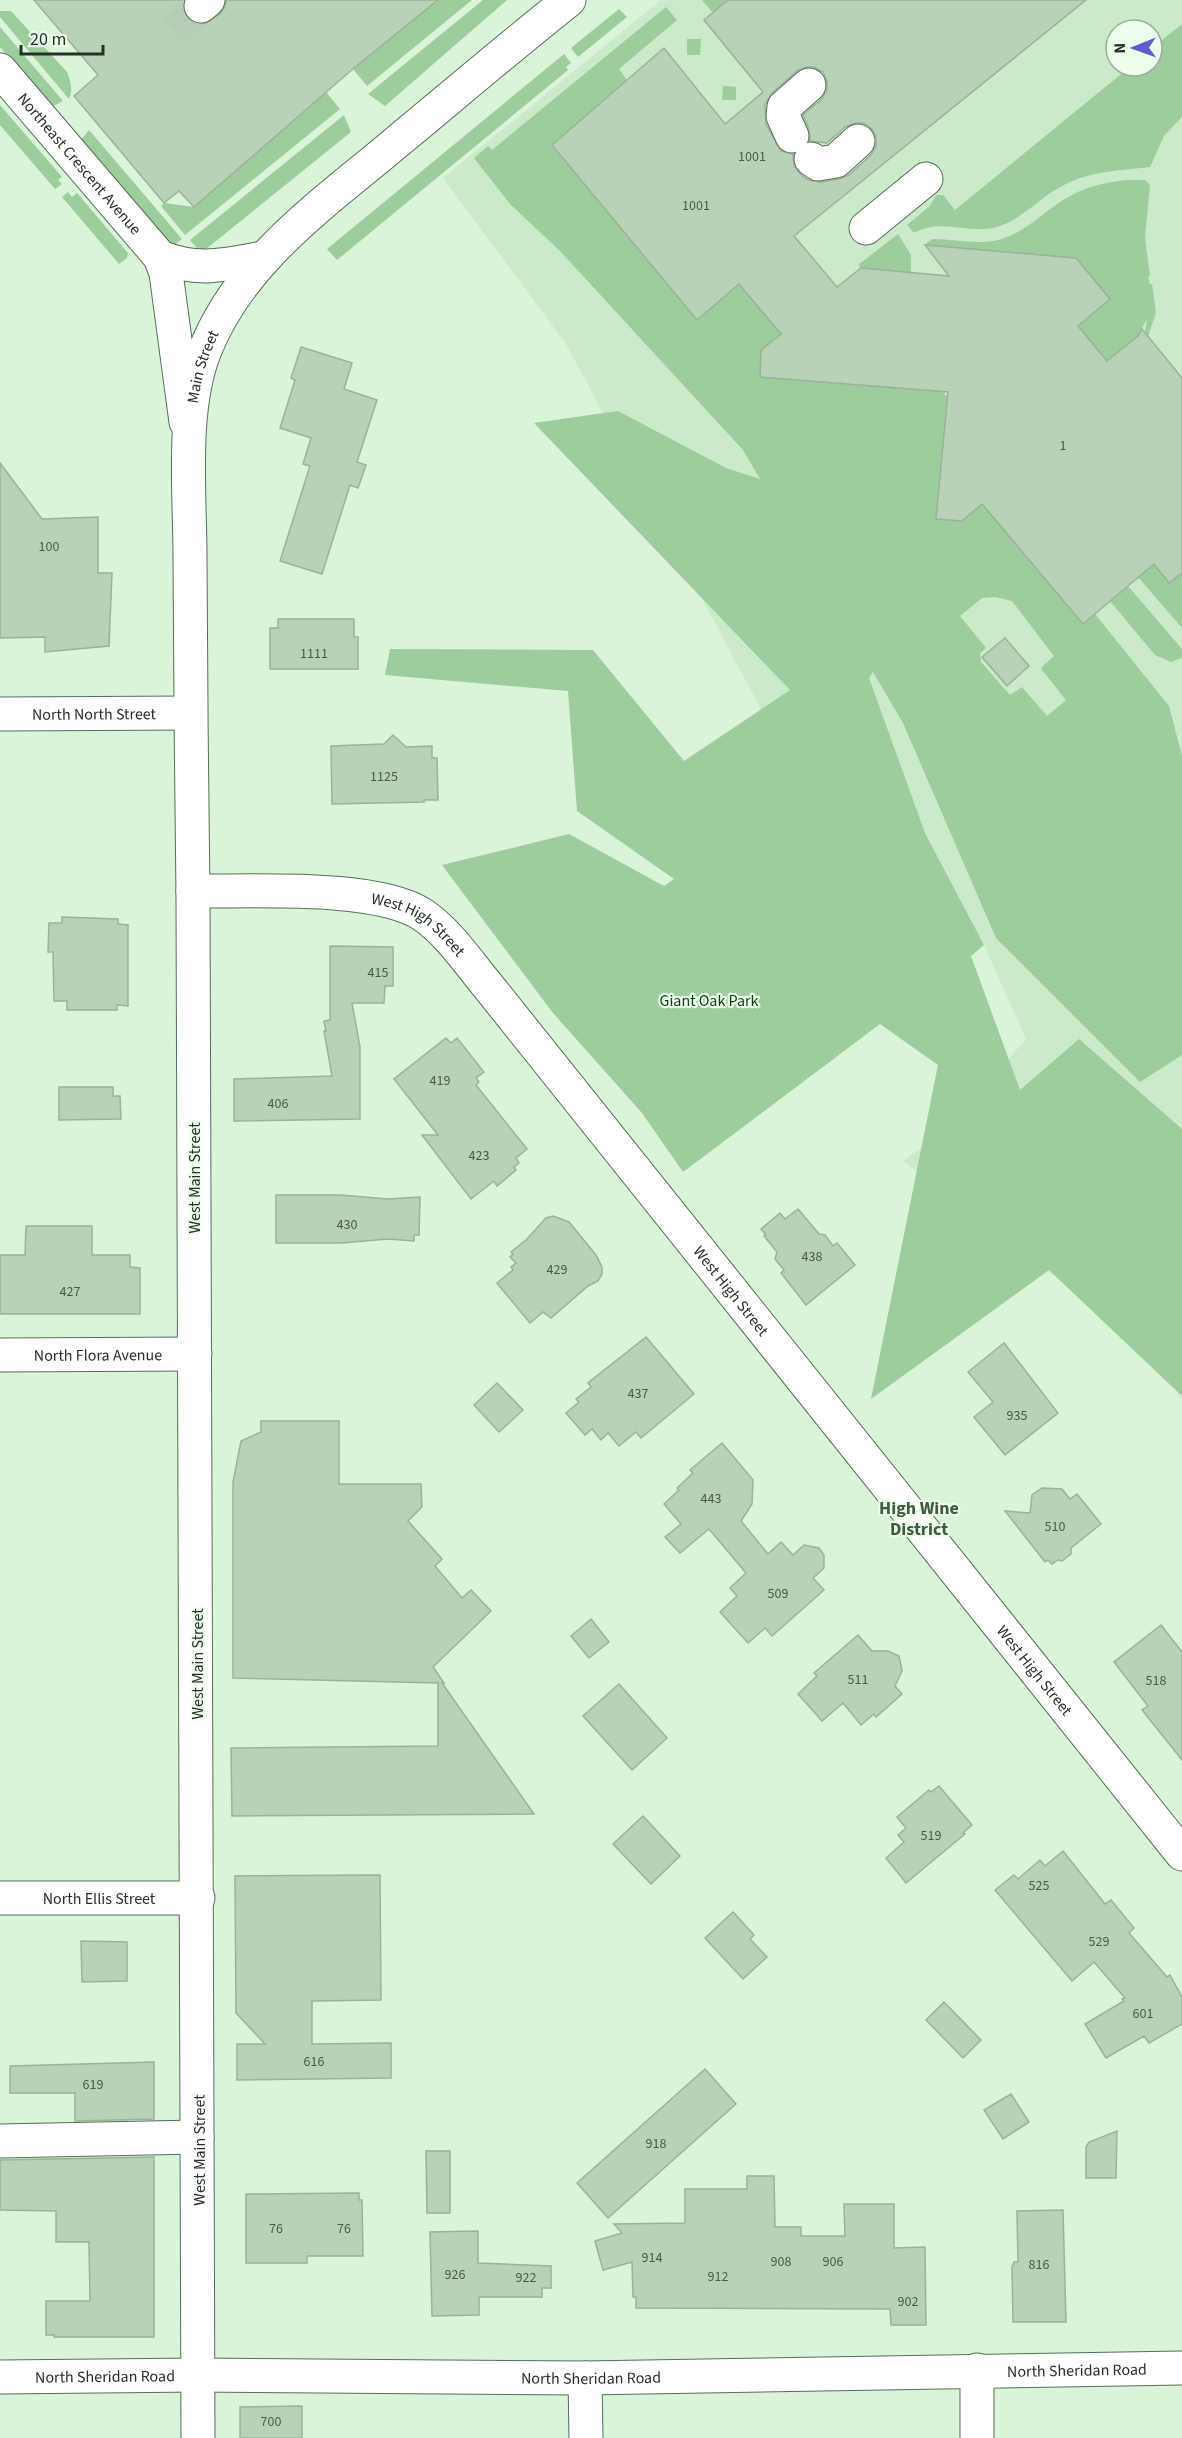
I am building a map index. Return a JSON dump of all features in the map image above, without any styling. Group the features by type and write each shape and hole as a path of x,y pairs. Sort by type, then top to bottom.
{"street":[{"name":"Main Street","path":"193,891 190,454 194,396 206,348 233,297 263,258 309,216 569,0"},
{"name":"Northeast Crescent Avenue","path":"0,70 160,257 166,273 190,454"},
{"path":"808,85 784,107 783,116 802,148 818,164 836,161 858,141"},
{"path":"866,228 926,179"},
{"path":"160,257 185,265 211,267 263,258"},
{"name":"North North Street","path":"0,714 190,713"},
{"name":"West Main Street","path":"193,891 198,2438"},
{"name":"West High Street","path":"193,891 358,895 405,907 421,914 437,926 488,986 1182,1854"},
{"name":"North Flora Avenue","path":"0,1354 195,1354"},
{"name":"North Ellis Street","path":"0,1898 198,1898"},
{"path":"0,2141 197,2137"},
{"name":"North Sheridan Road","path":"0,2377 198,2375 585,2378 1182,2368"},
{"path":"977,2370 977,2438"},
{"path":"585,2378 586,2438"}],"shaded area":[{"path":"661,0 1182,0 1182,1397 1084,1298 903,1161 950,1127 1026,1039 984,945 874,735 802,786 566,344 443,178"}],"green space":[{"path":"438,0 472,0 367,86 353,69"},
{"path":"483,0 507,0 385,106 368,94"},
{"path":"702,0 728,0 713,13"},
{"name":"Giant Oak Park","path":"666,7 677,20 619,69 627,80 552,146 697,320 751,274 757,305 781,334 761,350 760,377 942,391 948,397 937,518 983,503 1083,624 1095,614 1169,706 1182,756 1182,1055 1140,1082 996,938 903,723 873,672 869,678 925,833 984,945 971,956 1020,1090 1079,1039 1182,1129 1182,1396 1049,1270 871,1399 938,1065 880,1024 683,1172 642,1113 553,1013 442,865 569,834 664,886 674,879 577,811 568,691 385,675 390,649 593,650 684,761 790,690 534,423 618,411 726,468 760,479 743,450 560,251 510,204 474,158 488,146 492,150","holes":["995,597 1012,601 1054,656 1041,668 1066,700 1047,716 1022,687 1010,695 981,662 980,653 986,648 960,616 982,598"]},
{"path":"619,9 627,17 578,57 571,48"},
{"path":"0,11 11,11 67,72 71,86 69,99 0,17"},
{"path":"1182,24 1182,117 1164,136 1150,167 1106,172 1075,180 1055,190 1013,220 993,228 973,229 944,226 913,232 907,225 930,206 936,195 943,195 955,210 1116,78 1164,78 1164,38"},
{"path":"0,27 63,101 52,107 0,47"},
{"path":"687,39 701,39 700,55 687,55"},
{"path":"564,54 571,63 566,67 568,70 337,260 327,249"},
{"path":"723,86 736,87 736,100 722,100"},
{"path":"326,92 340,109 185,235 161,206 164,203 194,207"},
{"path":"0,105 62,177 58,180 62,184 55,189 0,125"},
{"path":"344,115 351,132 201,253 190,240"},
{"path":"89,130 182,239 173,246 81,140"},
{"path":"1127,180 1145,180 1150,185 1145,238 1150,276 1148,277 1152,284 1156,313 1148,336 1145,333 1147,319 1138,336 1107,361 1078,326 1110,299 1076,258 925,245 932,239 976,242 1002,239 1011,236 1080,191"},
{"path":"68,192 72,197 77,193 128,253 127,258 119,264 62,197"},
{"path":"898,234 911,255 911,273 861,268 858,265"},
{"path":"1154,564 1169,583 1182,573 1182,628 1138,577"},
{"path":"1128,586 1182,649 1182,658 1171,662 1155,655 1110,601"}],"building":[{"path":"34,0 183,0 186,18 194,23 204,24 220,14 225,7 226,0 438,0 354,68 194,207 179,191 164,203 74,96 98,75"},
{"path":"728,0 1086,0 794,236 837,287 861,268 949,276 925,245 1076,258 1110,299 1078,326 1107,361 1138,336 1142,329 1182,378 1182,573 1169,583 1154,564 1083,624 982,504 962,521 936,519 948,392 760,377 761,350 781,334 739,284 697,320 552,145 664,48 725,124 763,92 704,20","holes":["806,67 814,67 823,72 827,90 822,99 803,115 809,129 810,141 827,143 845,127 855,123 864,123 872,129 876,136 876,146 871,155 849,175 820,182 808,180 800,174 794,166 793,154 781,151 766,124 765,105 771,94 797,71"]},
{"path":"301,347 352,363 344,389 377,400 357,462 366,465 358,488 350,485 322,574 280,561 310,466 303,464 311,438 280,428 295,380 291,378"},
{"path":"0,463 42,519 98,517 98,573 112,573 109,646 45,652 45,637 0,638"},
{"path":"278,619 354,619 354,637 358,637 358,669 270,669 270,628 278,628"},
{"path":"1005,638 1029,666 1007,686 982,657"},
{"path":"393,735 406,747 432,746 432,758 437,758 438,800 332,804 331,746 384,744"},
{"path":"62,917 118,919 118,924 128,925 128,1006 117,1005 117,1010 67,1010 67,1001 54,1001 53,952 48,952 49,923 62,923"},
{"path":"330,946 393,947 393,986 385,986 384,1003 352,1003 360,1047 360,1119 234,1121 234,1079 332,1076 324,1031 326,1031 324,1021 330,1020"},
{"path":"446,1038 451,1043 457,1038 484,1072 476,1078 479,1082 476,1085 527,1149 516,1158 519,1163 514,1167 516,1170 497,1186 494,1181 471,1199 422,1135 438,1135 394,1079"},
{"path":"59,1087 113,1087 113,1096 120,1096 121,1119 59,1120"},
{"path":"276,1195 340,1195 388,1199 420,1197 419,1235 414,1235 414,1241 388,1239 341,1243 276,1243"},
{"path":"798,1209 819,1234 825,1235 833,1246 837,1243 855,1265 806,1305 781,1273 784,1270 775,1259 777,1252 761,1229 780,1213 785,1219"},
{"path":"553,1216 569,1222 596,1255 602,1267 602,1274 598,1281 588,1286 551,1318 543,1312 530,1323 497,1283 513,1270 511,1267 516,1263 510,1257 513,1254 511,1252 526,1240 546,1218"},
{"path":"26,1226 92,1226 92,1255 130,1255 130,1267 140,1268 140,1314 0,1314 0,1255 25,1255"},
{"path":"646,1337 694,1394 641,1438 636,1432 619,1446 608,1433 601,1440 592,1429 585,1435 566,1413 579,1402 576,1399 591,1387 588,1383"},
{"path":"1004,1343 1058,1413 1005,1455 974,1417 993,1402 968,1372"},
{"path":"497,1383 523,1410 499,1432 474,1405"},
{"path":"261,1421 339,1421 339,1484 421,1484 422,1507 408,1521 442,1559 435,1566 462,1598 471,1590 491,1611 433,1667 534,1814 232,1816 231,1748 438,1746 438,1683 233,1678 233,1482 241,1441 261,1432"},
{"path":"722,1443 753,1480 752,1504 741,1521 768,1554 781,1542 793,1555 804,1545 819,1548 824,1555 824,1568 813,1578 824,1590 772,1636 765,1628 748,1643 720,1612 737,1596 730,1588 746,1573 709,1529 680,1553 665,1537 681,1524 664,1504 693,1473 690,1470"},
{"path":"1042,1488 1062,1489 1070,1499 1077,1494 1101,1524 1071,1548 1071,1554 1062,1561 1058,1560 1052,1564 1048,1560 1045,1562 1005,1511 1030,1513 1032,1495"},
{"path":"591,1619 609,1642 589,1658 571,1636"},
{"path":"1161,1625 1182,1652 1182,1760 1142,1710 1148,1706 1114,1662"},
{"path":"858,1635 872,1651 888,1651 899,1656 902,1671 895,1686 902,1694 876,1717 874,1714 861,1725 843,1703 822,1721 798,1694 817,1676 814,1673"},
{"path":"619,1684 667,1738 632,1770 583,1716"},
{"path":"939,1786 972,1825 963,1833 965,1834 906,1883 886,1858 904,1842 898,1835 906,1828 897,1817 929,1790 931,1792"},
{"path":"643,1816 680,1856 651,1884 613,1844"},
{"path":"1063,1851 1105,1904 1111,1900 1134,1928 1129,1933 1167,1977 1170,1975 1182,1997 1182,2024 1149,2043 1144,2036 1106,2058 1085,2024 1124,2001 1122,1999 1125,1998 1094,1962 1072,1981 995,1890 1014,1875 1018,1879 1040,1860 1045,1866"},
{"path":"380,1875 381,2000 312,2001 312,2044 391,2043 391,2078 237,2080 237,2044 265,2044 236,2013 235,1876"},
{"path":"733,1912 754,1935 750,1939 767,1957 743,1979 705,1938"},
{"path":"81,1941 127,1942 127,1981 82,1982"},
{"path":"944,2002 981,2040 963,2058 926,2020"},
{"path":"154,2062 154,2119 75,2121 75,2093 10,2093 10,2066"},
{"path":"705,2069 736,2104 608,2218 577,2183"},
{"path":"1011,2094 1029,2122 1003,2139 984,2110"},
{"path":"1117,2131 1116,2178 1086,2178 1086,2147 1089,2142"},
{"path":"426,2151 450,2151 450,2213 427,2213"},
{"path":"154,2157 154,2337 54,2337 54,2335 46,2335 46,2301 90,2301 89,2242 56,2242 56,2211 0,2210 0,2160"},
{"path":"747,2176 774,2176 775,2227 801,2227 801,2236 845,2236 844,2204 894,2204 894,2248 925,2247 926,2325 891,2325 890,2309 636,2308 636,2297 633,2297 632,2262 603,2270 595,2241 622,2233 614,2224 685,2223 685,2189 747,2189"},
{"path":"359,2193 359,2200 362,2200 363,2256 307,2256 307,2263 246,2263 246,2194"},
{"path":"1063,2210 1066,2322 1013,2322 1012,2267 1014,2262 1018,2262 1017,2211"},
{"path":"478,2231 478,2263 551,2266 551,2288 542,2288 542,2297 479,2297 479,2315 432,2316 430,2232"},
{"path":"302,2406 302,2438 240,2438 240,2407"}],"tunnel":[{"path":"172,31 201,6"}],"district":[{"name":"High Wine District","path":"919,1518"}]}
